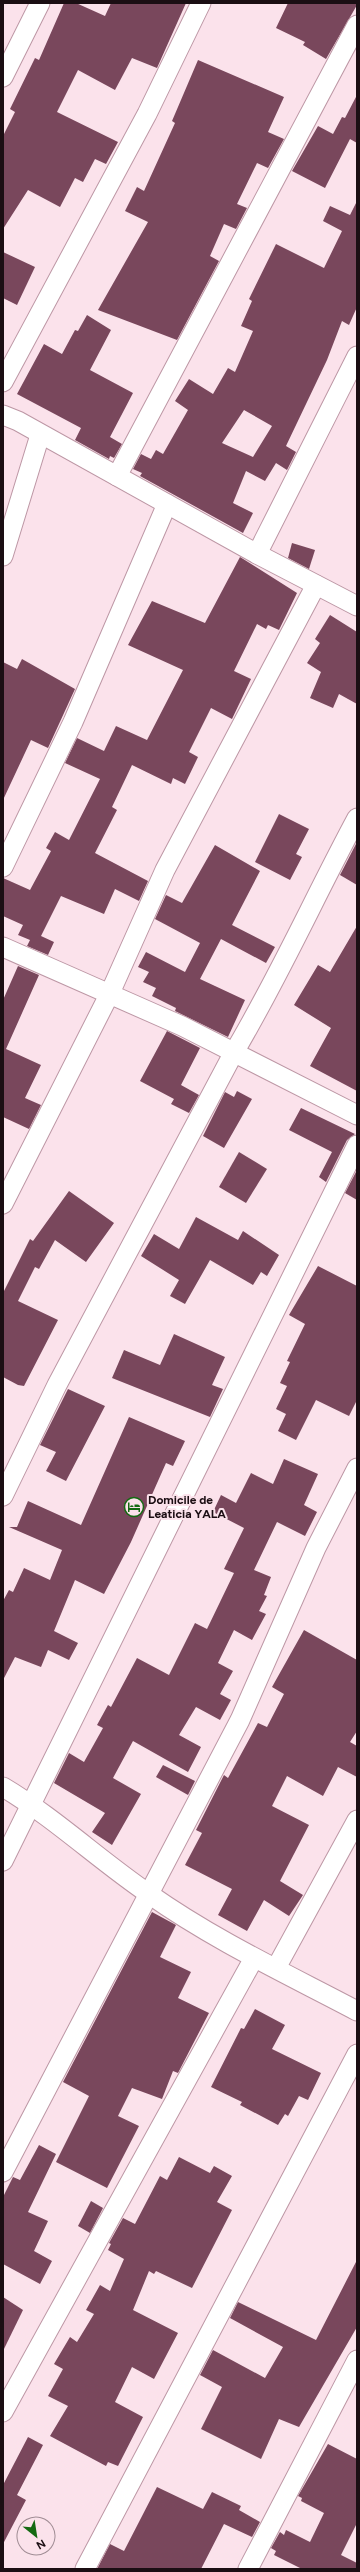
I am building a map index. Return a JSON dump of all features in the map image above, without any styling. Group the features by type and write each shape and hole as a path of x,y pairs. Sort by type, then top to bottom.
{"street":[{"path":"3,77 40,3"},
{"path":"3,382 148,114 201,3"},
{"path":"117,476 357,25"},
{"path":"257,554 357,356"},
{"path":"3,415 18,421 40,435 257,554 357,606"},
{"path":"3,556 40,435"},
{"path":"3,867 73,722 167,504"},
{"path":"3,1204 110,993 165,870 316,585"},
{"path":"3,1496 57,1385 233,1054 262,1005 316,894 357,818"},
{"path":"3,947 182,1026 233,1054 307,1088 357,1115"},
{"path":"3,1861 357,1145"},
{"path":"3,2172 240,1720 316,1548 357,1468"},
{"path":"3,1787 31,1804 149,1895 254,1958 357,2011"},
{"path":"276,1968 357,1820"},
{"path":"3,2412 254,1958"},
{"path":"85,2569 357,2054"},
{"path":"248,2569 357,2360"}],"building":[{"path":"64,3 76,3 105,16 111,3 186,3 157,68 132,58 115,90 78,70 57,112 118,142 106,164 95,159 83,182 75,178 60,207 28,190 3,229 3,136 15,112 10,109 35,58 39,60"},
{"path":"288,3 357,3 357,5 326,59 303,45 305,42 276,28"},
{"path":"198,60 284,97 268,132 284,139 268,168 257,163 237,204 247,208 236,229 224,224 210,256 219,261 177,340 98,310 148,222 125,211 137,187 144,191 175,123 172,121"},
{"path":"357,95 357,143 350,139 325,188 292,171 318,126 333,134 342,117 345,118"},
{"path":"357,201 357,307 349,325 342,321 327,360 286,446 296,452 287,470 276,463 265,481 246,471 233,503 253,513 243,533 140,476 142,473 133,469 141,454 151,459 156,450 163,454 188,410 175,401 189,379 213,394 228,368 235,372 253,331 241,326 252,301 249,299 276,244 324,268 342,231 323,221 330,206 350,215","holes":["244,410 272,426 253,457 222,443"]},
{"path":"3,252 35,267 17,305 3,298"},
{"path":"87,315 111,330 90,370 133,393 110,437 122,444 114,458 110,456 109,459 75,440 81,428 17,394 44,344 62,354 75,330 78,331"},
{"path":"292,543 315,550 309,569 288,558"},
{"path":"240,557 297,593 279,630 268,625 266,629 257,624 234,671 251,679 232,719 211,708 189,752 198,757 185,784 173,778 171,784 132,765 112,807 117,810 95,853 148,881 139,901 115,889 104,914 61,896 41,936 54,942 48,955 27,946 30,940 18,935 23,925 3,916 3,878 30,890 51,851 46,848 55,832 69,840 100,779 65,763 77,738 104,751 116,726 147,740 183,670 128,645 152,601 205,623"},
{"path":"330,615 357,632 357,704 339,694 333,708 310,698 321,672 307,663 320,643 315,639"},
{"path":"22,659 75,689 48,748 31,740 3,800 3,662 17,669"},
{"path":"279,814 309,829 296,854 302,857 290,880 255,862"},
{"path":"357,842 357,885 340,875"},
{"path":"215,845 260,871 232,925 275,947 266,963 221,939 200,979 245,1000 228,1037 175,1011 176,1008 152,996 156,988 143,982 149,972 138,967 146,952 185,972 200,943 155,919 166,895 182,903"},
{"path":"357,926 357,1091 310,1066 331,1028 294,1005 318,965 330,972"},
{"path":"18,966 39,975 6,1049 41,1065 25,1098 41,1105 29,1129 3,1117 3,1000"},
{"path":"167,1031 200,1048 181,1085 199,1095 189,1113 171,1104 174,1099 140,1081"},
{"path":"237,1091 252,1099 224,1148 203,1136 225,1092 234,1097"},
{"path":"301,1108 355,1134 347,1140 326,1182 319,1177 332,1152 289,1130"},
{"path":"239,1152 267,1169 246,1203 219,1187"},
{"path":"357,1170 357,1200 345,1193"},
{"path":"69,1191 114,1223 86,1262 55,1240 39,1269 35,1267 18,1301 58,1320 24,1386 18,1385 3,1377 3,1293 30,1239 33,1241"},
{"path":"196,1217 238,1240 243,1231 279,1255 267,1276 261,1272 253,1285 210,1260 185,1304 170,1296 179,1280 141,1256 154,1234 179,1249"},
{"path":"318,1266 357,1286 357,1400 349,1416 316,1400 296,1440 278,1431 286,1414 276,1409 287,1386 280,1383 290,1362 287,1361 305,1324 289,1315"},
{"path":"174,1334 225,1357 212,1385 223,1389 210,1417 112,1378 124,1350 160,1365"},
{"path":"68,1389 105,1406 66,1481 46,1471 56,1452 40,1445"},
{"path":"129,1417 185,1441 173,1466 166,1463 131,1542 104,1594 75,1580 54,1631 78,1643 69,1660 48,1650 41,1667 15,1657 3,1680 3,1601 9,1590 13,1592 24,1568 50,1580 62,1550 9,1527 17,1527 28,1501 81,1525"},
{"path":"284,1459 318,1474 304,1505 317,1512 305,1536 277,1522 254,1570 271,1577 264,1595 267,1596 259,1611 266,1614 252,1640 234,1630 218,1663 233,1671 220,1694 231,1700 220,1720 196,1707 179,1735 201,1747 188,1772 133,1741 113,1778 141,1794 112,1845 92,1832 105,1813 54,1783 69,1753 84,1762 103,1728 97,1725 108,1705 111,1707 137,1658 169,1675 195,1623 207,1629 234,1573 224,1569 244,1528 213,1512 221,1495 236,1503 251,1473 273,1484"},
{"path":"304,1630 357,1660 357,1731 350,1742 357,1746 357,1777 338,1767 323,1796 287,1776 272,1806 309,1825 280,1881 303,1895 289,1916 264,1900 247,1931 218,1915 232,1889 185,1865 202,1833 196,1830 224,1775 228,1778 258,1723 267,1727 284,1694 272,1687"},
{"path":"163,1765 195,1781 188,1795 156,1777"},
{"path":"152,1912 176,1925 160,1957 191,1972 178,1998 209,2013 178,2073 173,2071 162,2099 132,2088 118,2116 139,2126 107,2188 56,2162 89,2096 63,2082"},
{"path":"255,2009 285,2025 272,2049 321,2073 308,2100 299,2096 288,2116 285,2114 278,2125 240,2105 242,2102 211,2087 241,2028 244,2029"},
{"path":"39,2145 56,2154 28,2212 48,2221 34,2251 52,2261 40,2284 3,2264 3,2197 13,2177 20,2180"},
{"path":"179,2157 210,2173 214,2166 232,2176 217,2202 232,2210 192,2288 156,2271 154,2274 149,2271 133,2310 178,2333 154,2379 132,2367 115,2402 143,2417 118,2466 108,2462 106,2466 50,2436 68,2406 48,2396 63,2369 54,2364 70,2337 77,2342 94,2314 86,2310 100,2285 110,2291 124,2259 108,2250 111,2244 109,2243 123,2218 135,2224 160,2176 167,2180"},
{"path":"91,2201 103,2208 90,2233 78,2226"},
{"path":"357,2260 357,2327 299,2427 279,2419 261,2459 201,2429 222,2387 200,2375 213,2350 265,2378 283,2347 230,2318 238,2302 316,2340"},
{"path":"3,2297 23,2310 3,2351"},
{"path":"28,2437 43,2445 17,2495 26,2500 18,2516 16,2516 16,2519 3,2544 3,2485"},
{"path":"328,2444 357,2459 357,2523 341,2555 357,2563 357,2569 302,2569 274,2555 276,2551 271,2548 280,2532 284,2535 286,2530 310,2542 324,2513 301,2501 302,2498 298,2496"},
{"path":"157,2487 203,2509 212,2492 241,2506 239,2510 260,2522 252,2537 224,2524 201,2569 97,2569 110,2544 124,2551"}],"place":[{"name":"Domicile de Leaticia YALA","path":"134,1507"}]}
